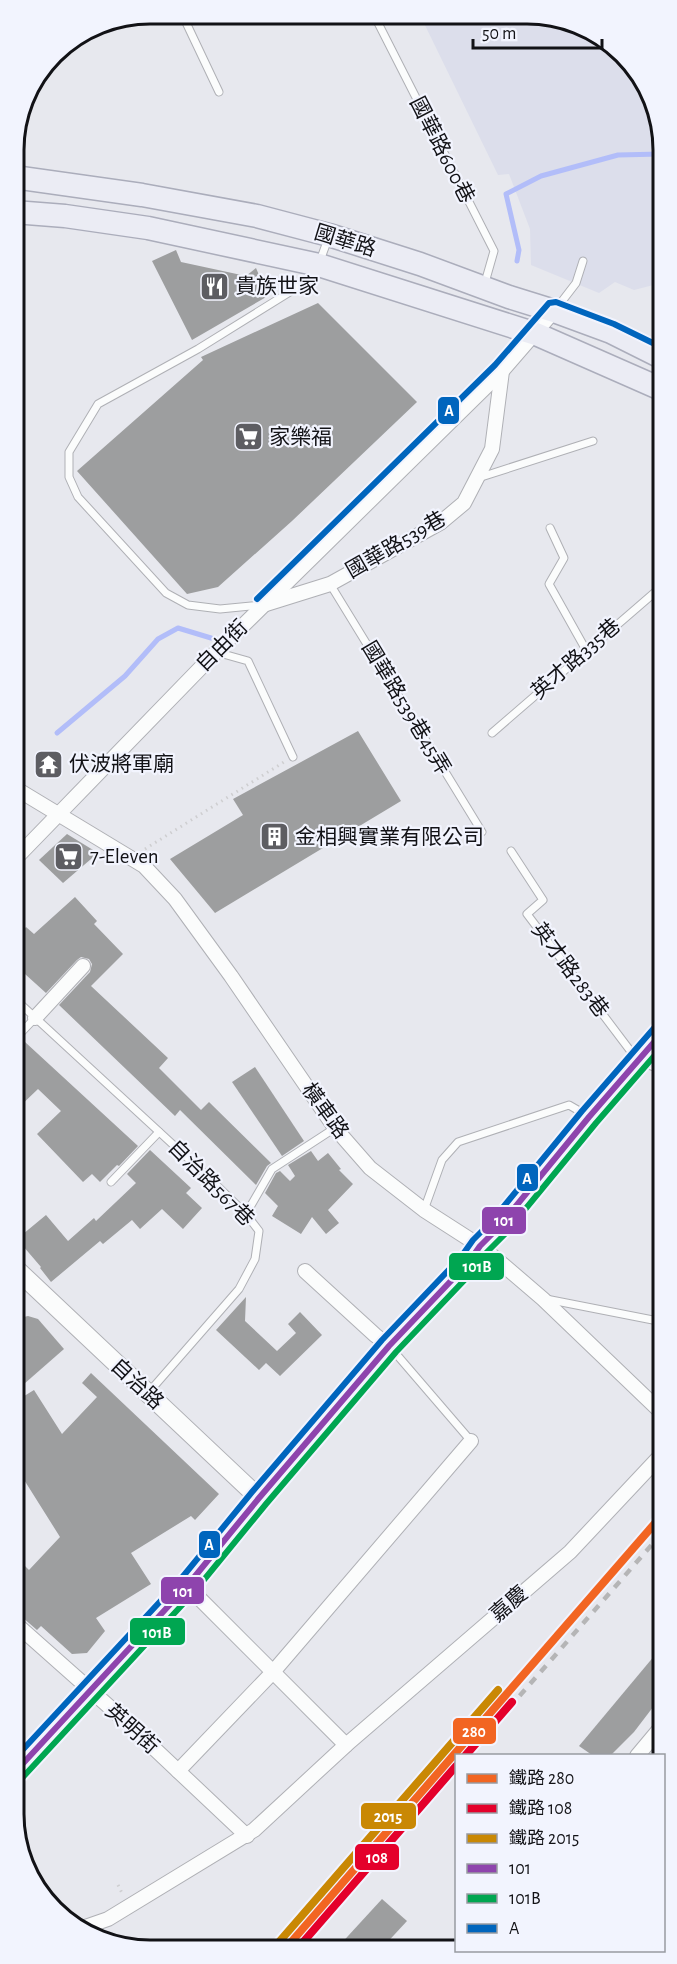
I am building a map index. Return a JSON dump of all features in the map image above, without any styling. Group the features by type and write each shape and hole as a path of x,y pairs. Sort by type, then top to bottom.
{"main road":[{"name":"國華路","path":"24,178 142,195 257,216 329,235 554,311 611,332 653,353"},
{"name":"國華路","path":"24,213 65,216 148,228 319,265 536,334 653,385"}],"street":[{"name":"自由街","path":"24,850 216,652 502,371 554,311"},
{"name":"國華路539巷","path":"263,605 330,584 440,523 464,503 492,449 502,371"},
{"name":"橫車路","path":"24,794 144,866 175,899 231,976 335,1128 370,1168 424,1210 480,1246 543,1299 653,1404"},
{"path":"35,1018 83,966"},
{"path":"24,1762 89,1689 187,1586 389,1346 468,1263 653,1044"},
{"path":"306,1271 389,1346"},
{"name":"自治路","path":"24,1281 259,1498"},
{"path":"178,1771 273,1672 471,1441"},
{"name":"嘉慶","path":"91,1925 108,1919 247,1836 346,1745 570,1552 653,1464"},
{"path":"187,1586 346,1745"},
{"name":"英明街","path":"24,1631 247,1836"},
{"path":"638,1754 653,1737"}],"lane":[{"path":"187,24 219,92"},
{"name":"國華路600巷","path":"379,24 494,251 483,287"},
{"path":"263,605 219,609 188,605 166,593 78,497 69,477 69,452 98,404 198,349 314,277 329,235"},
{"path":"554,311 576,283 583,261"},
{"path":"478,478 593,441"},
{"path":"550,528 564,558 549,584 586,650"},
{"name":"國華路539巷45弄","path":"330,584 482,832"},
{"name":"英才路335巷","path":"492,733 653,594"},
{"path":"216,652 248,661 293,757"},
{"name":"英才路283巷","path":"511,851 543,900 527,914 638,1061"},
{"name":"自治路567巷","path":"24,1008 246,1214 259,1232 255,1259 239,1289 147,1394"},
{"path":"24,1030 35,1018"},
{"path":"638,1061 653,1067"},
{"path":"424,1210 442,1160 458,1142 569,1106 589,1117"},
{"path":"246,1214 272,1169 335,1128"},
{"path":"111,1182 159,1132"},
{"path":"543,1299 653,1320"},
{"path":"389,1346 471,1441"}],"path":[{"path":"130,858 293,757"}],"shaded area":[{"path":"424,24 552,26 583,37 597,45 627,73 640,94 651,125 653,285 634,290 615,282 599,293 531,265 530,229 509,174 498,175"}],"building":[{"name":"貴族世家","path":"176,250 181,262 246,276 256,268 268,296 192,340 152,261"},
{"name":"家樂福","path":"318,303 417,402 292,521 218,587 187,594 77,471 203,360 201,357"},
{"name":"金相興實業有限公司","path":"358,731 401,801 215,913 170,859 243,815 233,799"},
{"name":"7-Eleven","path":"67,834 98,853 63,883 39,860"},
{"path":"75,897 97,921 94,924 123,954 91,986 168,1058 159,1068 201,1110 209,1102 271,1163 256,1185 180,1110 175,1116 59,1005 90,972 92,964 89,959 81,957 77,960 46,993 24,973 24,929 26,927 34,934"},
{"path":"24,1043 138,1146 100,1182 92,1174 83,1182 37,1134 61,1111 38,1089 24,1102"},
{"path":"255,1067 304,1141 282,1156 232,1082"},
{"path":"150,1150 191,1188 186,1193 202,1208 183,1229 162,1209 140,1229 132,1220 103,1244 100,1241 51,1282 24,1247 24,1233 46,1215 68,1241 94,1218 96,1221 136,1183 127,1174"},
{"path":"311,1151 318,1161 328,1153 341,1169 339,1170 353,1184 328,1210 339,1223 326,1234 312,1217 301,1234 272,1216 278,1206 265,1193 276,1173 280,1171 290,1181 295,1176 288,1165"},
{"path":"246,1297 245,1321 277,1351 296,1333 288,1324 300,1312 322,1335 280,1376 266,1363 259,1370 216,1330"},
{"path":"24,1317 38,1319 64,1349 24,1384"},
{"path":"91,1373 219,1494 195,1520 191,1516 131,1553 151,1584 96,1618 105,1631 87,1653 72,1654 41,1626 37,1630 24,1619 24,1565 29,1570 60,1537 24,1480 24,1396 34,1390 62,1434 97,1397 82,1383"},
{"path":"653,1657 653,1707 634,1732 612,1754 591,1754 579,1746"},
{"path":"382,1899 407,1921 389,1940 344,1940"}],"waterway":[{"path":"517,261 519,250 506,194 541,176 618,155 653,154"},
{"path":"57,733 125,676 158,639 178,628 211,638"}],"railway":[{"path":"469,1754 653,1543"},
{"path":"306,1940 455,1769"}],"rail line":[{"name":"280","path":"293,1940 653,1526"},
{"name":"2015","path":"281,1940 498,1690"},
{"name":"108","path":"467,1754 512,1702"},
{"name":"108","path":"305,1940 455,1767"}],"transit line":[{"name":"A","path":"257,599 495,365 549,303 556,302 614,324 653,343"},
{"name":"A","path":"24,1748 180,1580 382,1340 461,1257 653,1029"},
{"name":"101","path":"24,1762 187,1586 389,1346 468,1263 653,1043"},
{"name":"101B","path":"24,1776 194,1592 396,1352 475,1269 653,1057"}],"place":[{"name":"貴族世家","path":"214,286"},
{"name":"家樂福","path":"248,437"},
{"name":"伏波將軍廟","path":"48,764"},
{"name":"金相興實業有限公司","path":"274,837"},
{"name":"7-Eleven","path":"69,856"}]}
